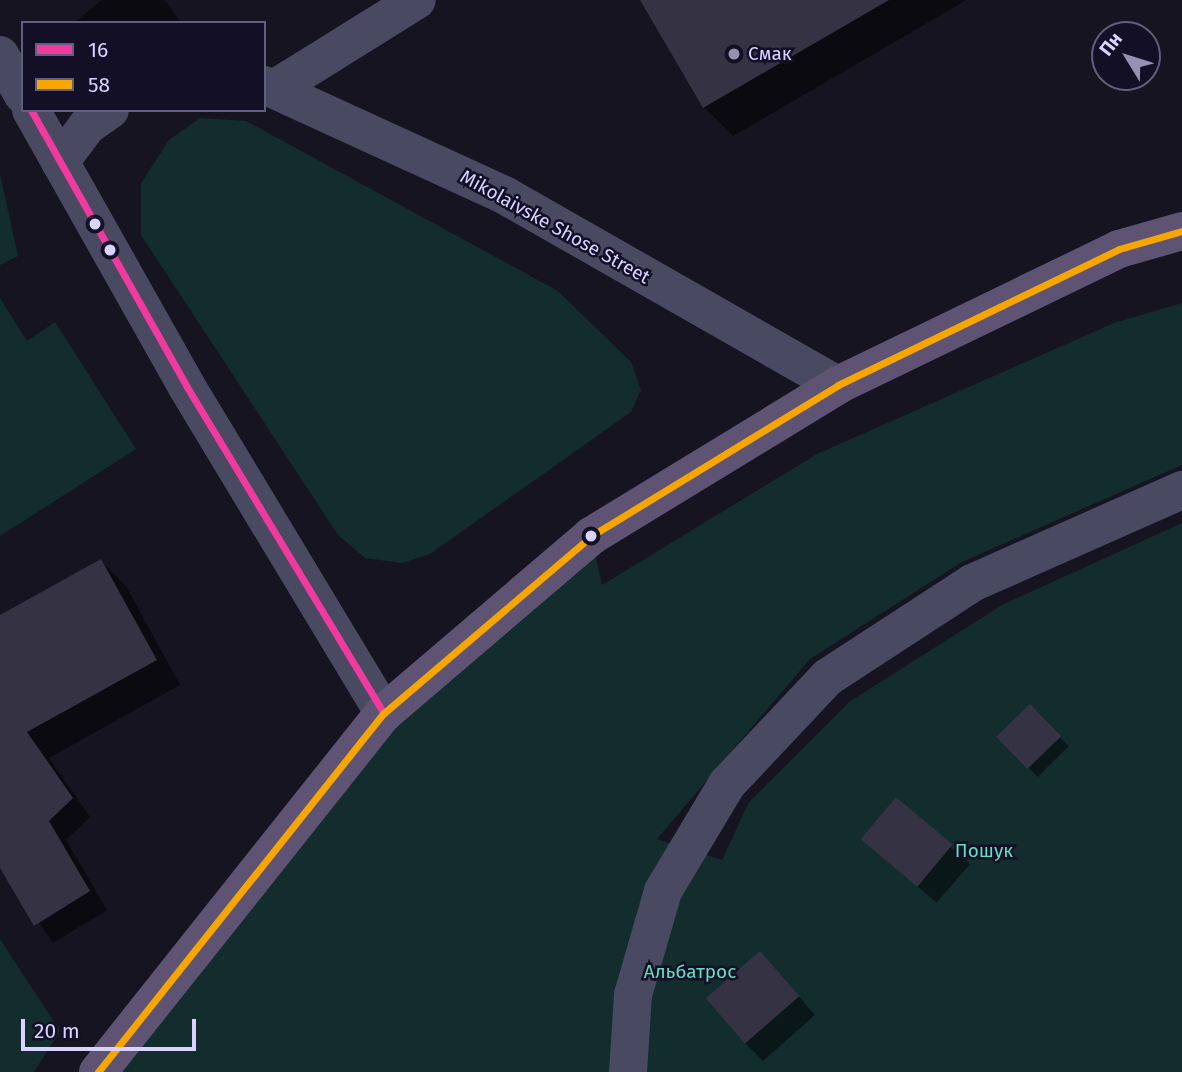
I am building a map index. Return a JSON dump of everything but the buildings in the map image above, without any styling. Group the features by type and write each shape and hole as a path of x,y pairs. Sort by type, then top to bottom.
{"main road":[{"path":"98,1072 384,713 591,536 838,385 1119,249 1182,231"}],"street":[{"path":"269,87 417,0"},
{"path":"0,55 21,92"},
{"name":"Mikolaivske Shose Street","path":"269,87 506,196 838,385"},
{"path":"32,112 384,713"},
{"path":"60,162 87,126 107,112"},
{"path":"628,1072 634,995 663,891 727,784 828,677 972,583 1182,490"}],"green space":[{"path":"200,118 246,121 558,291 631,362 641,390 631,412 430,554 402,563 365,558 338,535 141,235 141,183 169,140"},
{"path":"0,174 18,256 0,265"},
{"path":"0,298 27,341 55,322 136,449 0,536"},
{"path":"1182,303 1182,465 962,562 810,659 657,839 722,860 749,802 849,702 1002,605 1182,523 1182,1072 98,1072 384,713 591,536 602,585 817,454 1114,323"},
{"path":"0,939 60,1031 34,1072 0,1072"}],"transit line":[{"name":"16","path":"32,112 187,387 384,713"},
{"name":"58","path":"98,1072 384,713 591,536 838,385 1119,249 1182,231"}],"place":[{"name":"Смак","path":"734,54"}],"park label":[{"name":"Пошук","path":"984,851"},
{"name":"Альбатрос","path":"690,972"}]}
